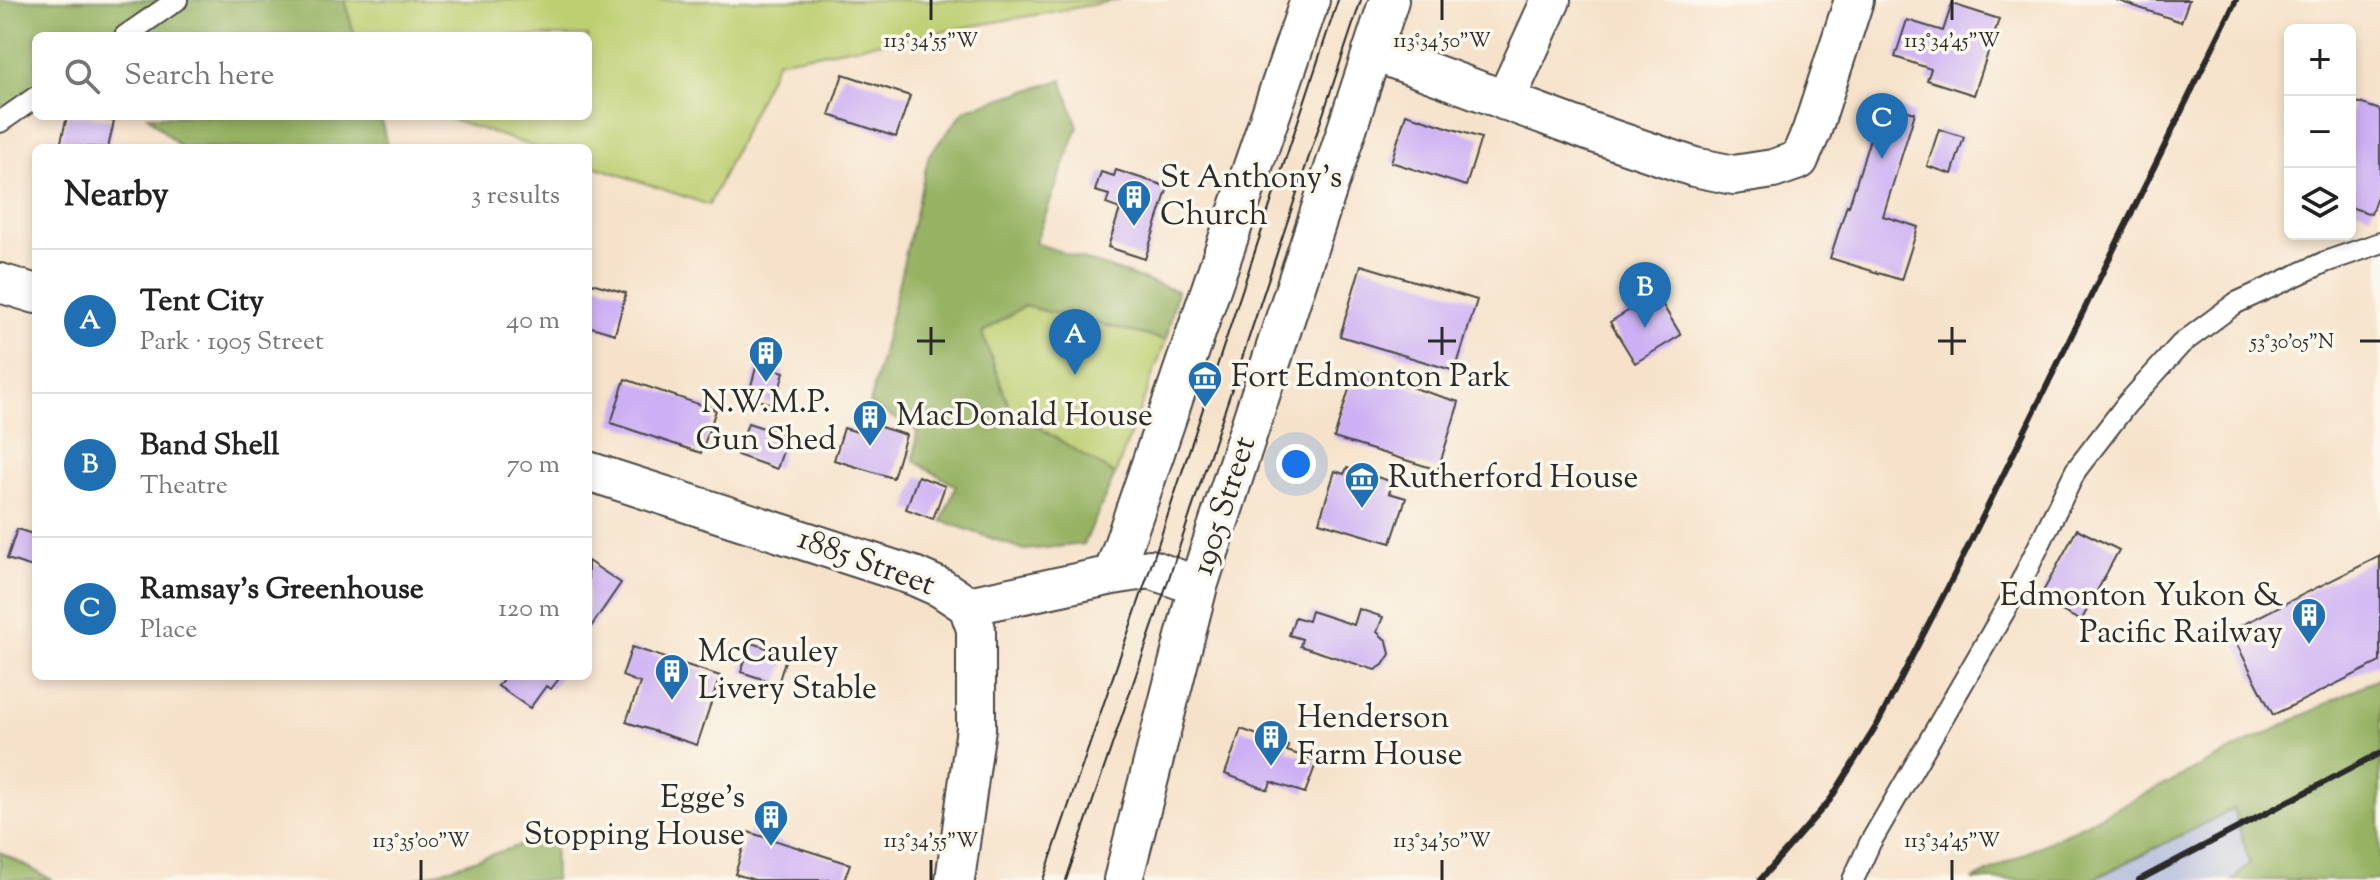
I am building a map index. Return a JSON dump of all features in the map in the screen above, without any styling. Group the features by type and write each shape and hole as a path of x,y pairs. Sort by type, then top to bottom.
{"street":[{"path":"1113,575 1310,0"},
{"name":"1905 Street","path":"1123,880 1198,586 1389,0"},
{"path":"1505,101 1551,0"},
{"path":"1372,51 1694,167 1734,175 1773,169 1799,160 1812,130 1854,0"},
{"path":"0,283 32,293"},
{"name":"1885 Street","path":"592,472 914,576 941,588 968,606 976,629 976,728 955,880"},
{"path":"968,606 1150,569 1198,586"}],"lane":[{"path":"131,32 177,0"},
{"path":"0,122 32,100"},
{"path":"1853,880 1870,843 2019,586 2076,470 2126,405 2181,344 2236,303 2325,262 2380,243"}],"shaded area":[{"path":"2234,808 2251,864 2233,880 2092,880"}],"green space":[{"path":"0,0 344,0 354,32 32,32 32,97 0,115"},
{"path":"344,0 1119,0 777,61 709,205 592,165 592,144 526,144 453,120 592,120 592,32 354,32"},
{"path":"1062,80 1078,127 1035,243 1177,291 1166,340 1024,306 982,333 1010,409 1115,475 1084,544 1025,550 942,521 956,486 914,461 917,431 870,404 929,155 966,109"},
{"path":"152,120 381,120 387,144 177,144"},
{"path":"1024,306 1166,340 1115,475 1010,409 982,333"},
{"path":"2380,677 2380,880 2233,880 2250,864 2233,809 2092,880 1972,880"},
{"path":"554,834 555,880 413,880"},
{"path":"0,852 52,880 0,880"}],"building":[{"path":"2116,0 2189,0 2181,22"},
{"path":"1952,4 1999,19 1974,95 1927,80 1931,69 1895,57 1907,20 1943,31"},
{"path":"843,74 910,96 896,137 829,115"},
{"path":"2356,102 2380,110 2380,187 2371,214 2356,209"},
{"path":"1881,103 1915,113 1883,216 1918,227 1901,280 1830,258"},
{"path":"1406,114 1481,138 1466,186 1391,162"},
{"path":"66,120 114,121 109,144 60,144"},
{"path":"1939,129 1964,137 1952,174 1927,166"},
{"name":"St Anthony's Church","path":"1116,170 1168,187 1145,259 1108,247 1120,209 1106,204 1109,195 1095,191 1101,172 1114,176"},
{"path":"1361,265 1477,300 1455,371 1340,336"},
{"path":"592,283 626,293 615,334 592,327"},
{"path":"1656,294 1681,335 1635,363 1610,322"},
{"name":"N.W.M.P. Gun Shed","path":"757,364 784,372 775,405 748,397"},
{"path":"1355,370 1459,402 1438,470 1334,438"},
{"path":"625,379 716,410 701,453 611,423"},
{"path":"748,423 788,436 777,469 737,455"},
{"name":"MacDonald House","path":"874,425 906,435 893,478 834,460 844,428 871,436"},
{"name":"Rutherford House","path":"1347,468 1393,482 1389,493 1406,498 1391,543 1319,522 1335,471 1344,474"},
{"path":"918,476 945,486 933,519 906,509"},
{"path":"17,529 32,534 32,567 7,559"},
{"path":"2077,529 2119,550 2081,621 2039,599"},
{"name":"Edmonton Yukon & Pacific Railway","path":"2380,556 2380,662 2273,715 2230,631"},
{"path":"592,564 621,583 592,625"},
{"path":"1359,609 1383,617 1377,632 1387,641 1390,654 1383,665 1375,670 1300,646 1302,639 1289,635 1295,617 1308,621 1311,611 1354,625"},
{"path":"751,643 787,654 778,684 741,672"},
{"name":"McCauley Livery Stable","path":"632,647 720,676 697,745 626,722 640,683 622,676"},
{"path":"502,680 558,680 551,689 546,686 530,708 498,686"},
{"name":"Henderson Farm House","path":"1241,729 1288,746 1287,751 1317,761 1305,793 1271,782 1268,790 1225,774"},
{"name":"Egge's Stopping House","path":"748,832 850,864 844,880 755,880 735,874"}],"tram line":[{"path":"1043,880 1150,569 1338,0"},
{"path":"1066,880 1361,0"}],"railway":[{"path":"1760,880 1830,800 1878,723 1958,567 2236,0"},
{"path":"2139,880 2380,753"}],"place":[{"name":"Ramsay's Greenhouse","path":"1882,159"},
{"name":"St Anthony's Church","path":"1134,228"},
{"name":"Band Shell","path":"1645,328"},
{"name":"Tent City","path":"1075,375"},
{"name":"N.W.M.P. Gun Shed","path":"766,384"},
{"name":"Fort Edmonton Park","path":"1205,409"},
{"name":"MacDonald House","path":"870,448"},
{"name":"Rutherford House","path":"1362,510"},
{"name":"Edmonton Yukon & Pacific Railway","path":"2309,646"},
{"name":"McCauley Livery Stable","path":"672,702"},
{"name":"Henderson Farm House","path":"1271,768"},
{"name":"Egge's Stopping House","path":"771,848"}]}
